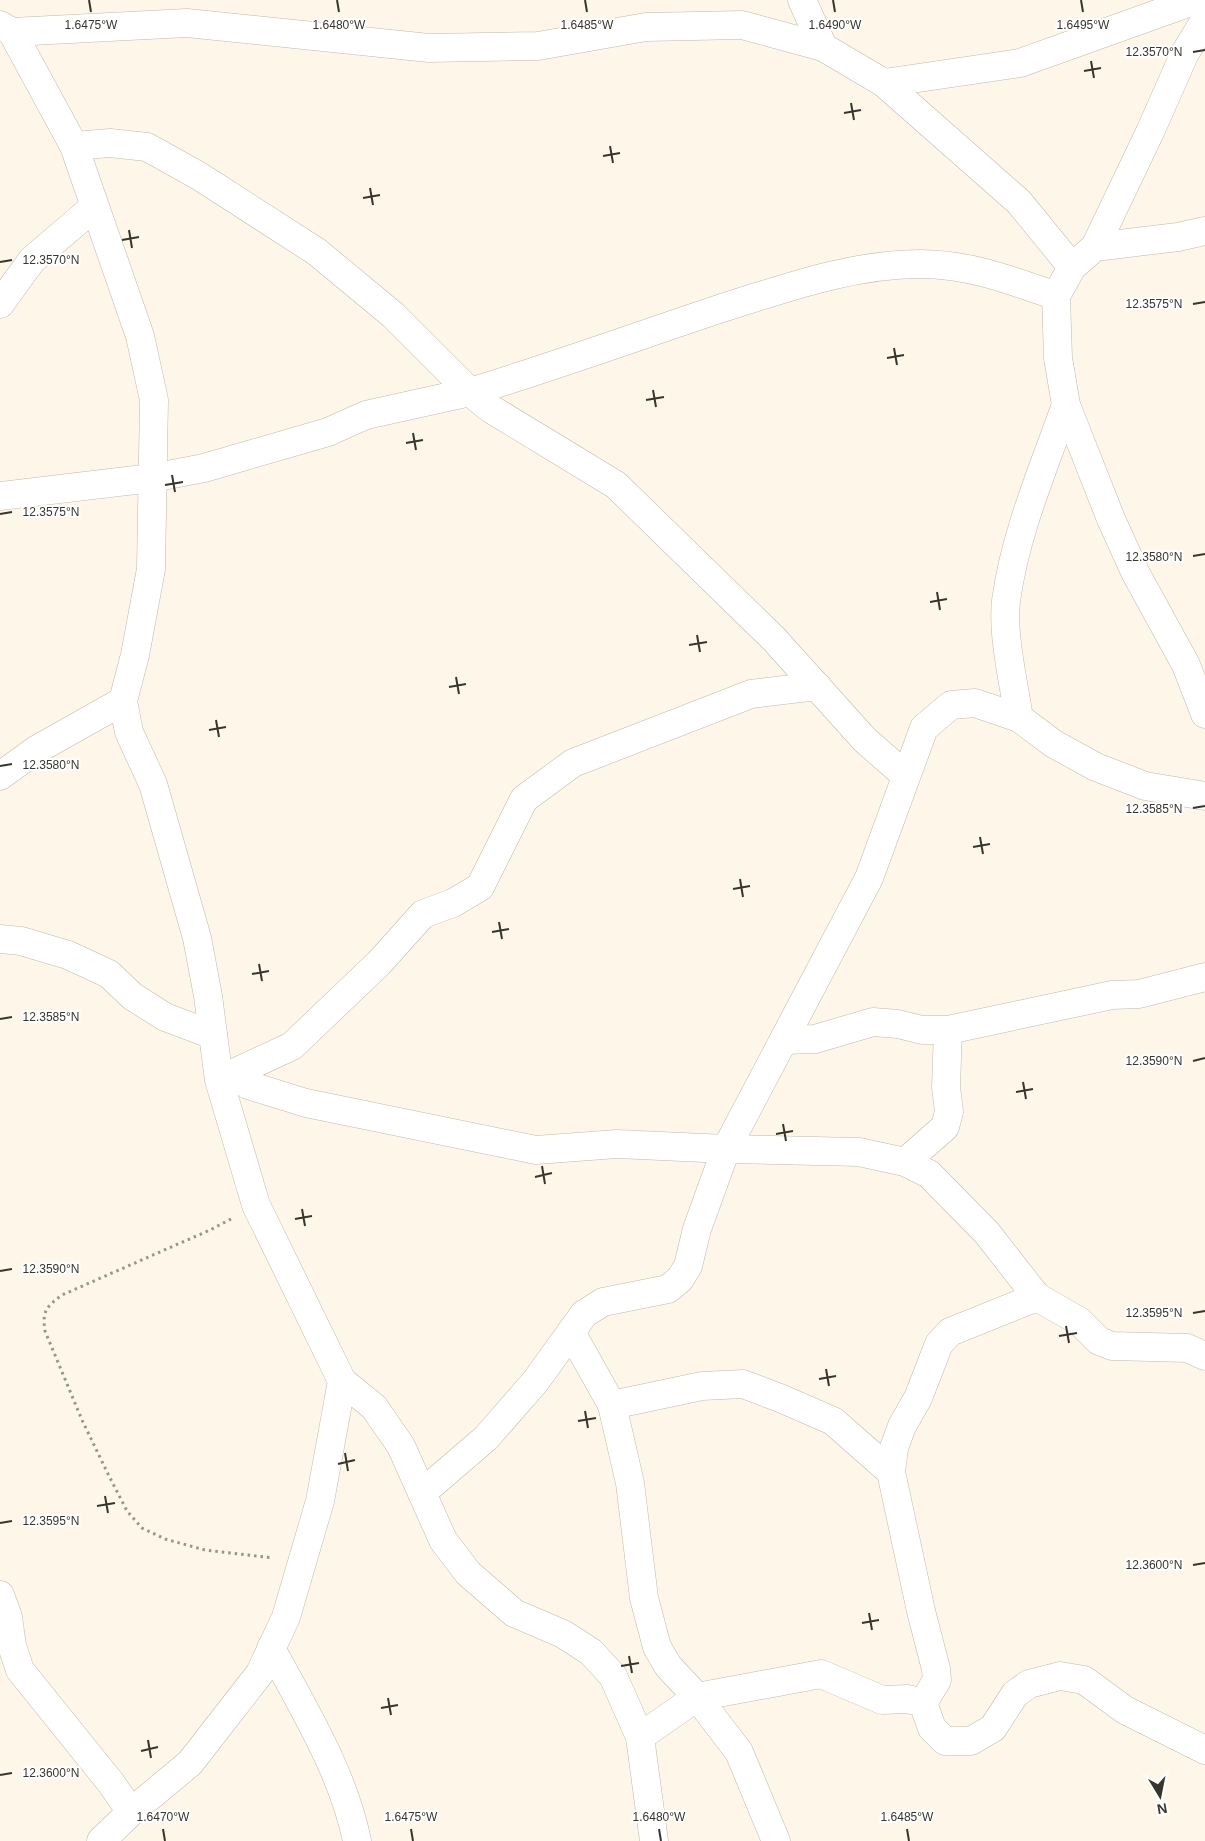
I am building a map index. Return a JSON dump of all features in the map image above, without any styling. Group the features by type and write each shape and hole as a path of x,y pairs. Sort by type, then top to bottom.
{"street":[{"path":"802,0 824,47"},
{"path":"884,84 1020,64 1196,0"},
{"path":"1205,20 1184,53 1150,132 1095,247 1072,267 1056,296 1058,358 1066,405 1110,519 1135,572 1186,665 1205,714"},
{"path":"654,1841 640,1737 613,1676 591,1652 563,1634 514,1613 468,1573 443,1540 401,1446 374,1407 342,1381 256,1205 228,1076 213,1034 197,938 153,784 129,732 123,701 135,655 151,569 154,400 140,336 74,146 6,29 187,23 429,48 538,46 646,27 742,25 824,47 884,84 1019,202 1072,267"},
{"path":"74,146 110,143 147,147 199,176 317,252 393,315 470,392 491,408 616,485 774,639 865,740 906,776"},
{"path":"0,304 32,260 94,207"},
{"path":"1095,247 1178,237 1205,231"},
{"path":"0,496 152,478 204,468 328,432 366,416 470,392 576,359 771,292 863,268 921,264 978,270 1056,296"},
{"path":"1019,718 1008,653 1006,603 1024,526 1066,405"},
{"path":"228,1076 292,1046 379,963 424,914 453,903 480,887 524,799 573,763 751,694 817,686"},
{"path":"0,776 36,750 123,701"},
{"path":"422,1493 486,1438 535,1382 584,1314 603,1302 668,1289 680,1279 688,1266 697,1229 726,1150 869,878 924,728 951,705 975,703 1019,718 1054,744 1096,767 1145,786 1205,796"},
{"path":"0,939 21,941 68,955 109,974 132,996 165,1017 213,1034"},
{"path":"785,1040 815,1039 873,1022 898,1024 922,1030 948,1030 1112,995 1139,994 1205,977"},
{"path":"906,1162 945,1128 949,1112 946,1087 948,1030"},
{"path":"228,1076 248,1085 306,1103 536,1150 617,1144 726,1150 859,1152 906,1162 929,1174 987,1232 1036,1298 1079,1321 1099,1341 1112,1346 1187,1348 1205,1356"},
{"path":"923,1703 937,1680 936,1669 921,1611 891,1472 894,1448 902,1426 918,1398 939,1344 950,1332 1036,1298"},
{"path":"572,1332 612,1405 630,1483 644,1598 657,1647 668,1666 697,1697 739,1752 776,1841"},
{"path":"101,1841 131,1812 190,1764 260,1673 286,1617 320,1500 342,1381"},
{"path":"612,1405 702,1386 743,1384 833,1421 891,1472"},
{"path":"0,1595 8,1617 12,1646 20,1670 131,1812"},
{"path":"271,1648 323,1744 352,1817 357,1841"},
{"path":"640,1737 697,1697 821,1674 882,1700 908,1699 923,1703"},
{"path":"923,1703 932,1728 945,1741 971,1741 992,1728 1015,1694 1029,1684 1060,1676 1084,1680 1125,1710 1205,1750"}],"path":[{"path":"256,1205 210,1230 62,1295 49,1305 43,1316 45,1331 82,1420 126,1511 142,1528 165,1539 205,1550 252,1557 303,1560"}]}
